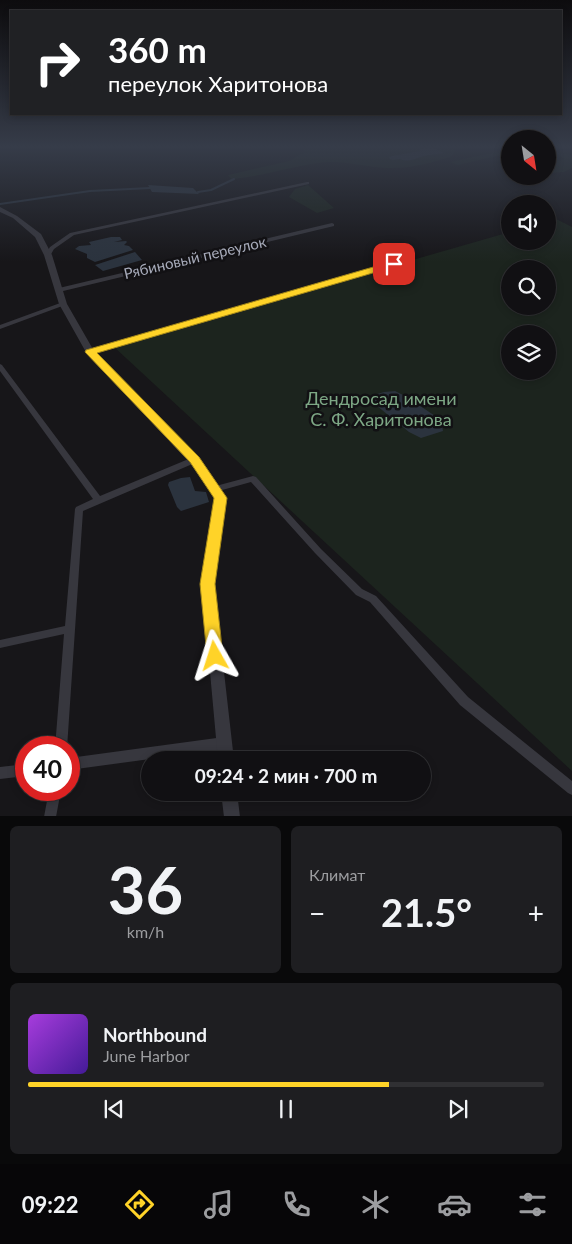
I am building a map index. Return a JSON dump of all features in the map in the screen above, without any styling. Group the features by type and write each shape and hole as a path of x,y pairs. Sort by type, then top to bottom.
{"street":[{"path":"48,255 52,248 72,234 293,186"},
{"path":"0,209 15,217 38,236 48,255 62,304 90,352 194,460 221,498 208,584 225,751"},
{"name":"Рябиновый переулок","path":"59,290 332,225"},
{"path":"90,352 394,264"},
{"path":"0,327 62,304"},
{"path":"0,366 99,501"},
{"path":"62,736 79,509 194,460"},
{"path":"215,489 253,479 358,592 373,599 464,701 572,789"},
{"path":"0,644 70,629"},
{"path":"80,763 224,743"},
{"path":"0,773 15,771"},
{"path":"50,816 52,801"},
{"path":"230,801 232,816"}],"green space":[{"path":"309,186 334,208 317,213 289,197 295,189"},
{"name":"Дендросад имени С. Ф. Харитонова","path":"556,219 572,227 572,771 113,346 501,235 501,250 556,250"}],"water":[{"path":"149,186 193,188 199,194 152,192"},
{"path":"120,237 122,240 114,242 126,241 124,245 129,246 133,250 95,262 87,258 87,254 75,249 79,246 91,245 89,242"},
{"path":"135,252 142,260 103,271 95,265"},
{"path":"395,391 441,420 443,431 421,438 409,432 371,401 374,395"},
{"path":"190,477 195,491 206,492 209,502 181,511 177,507 168,485 169,482"}],"waterway":[{"path":"198,192 211,190 219,186"},
{"path":"0,204 90,191 150,188"}],"route":[{"path":"215,656 208,584 221,498 194,460 90,352 394,264"}]}
